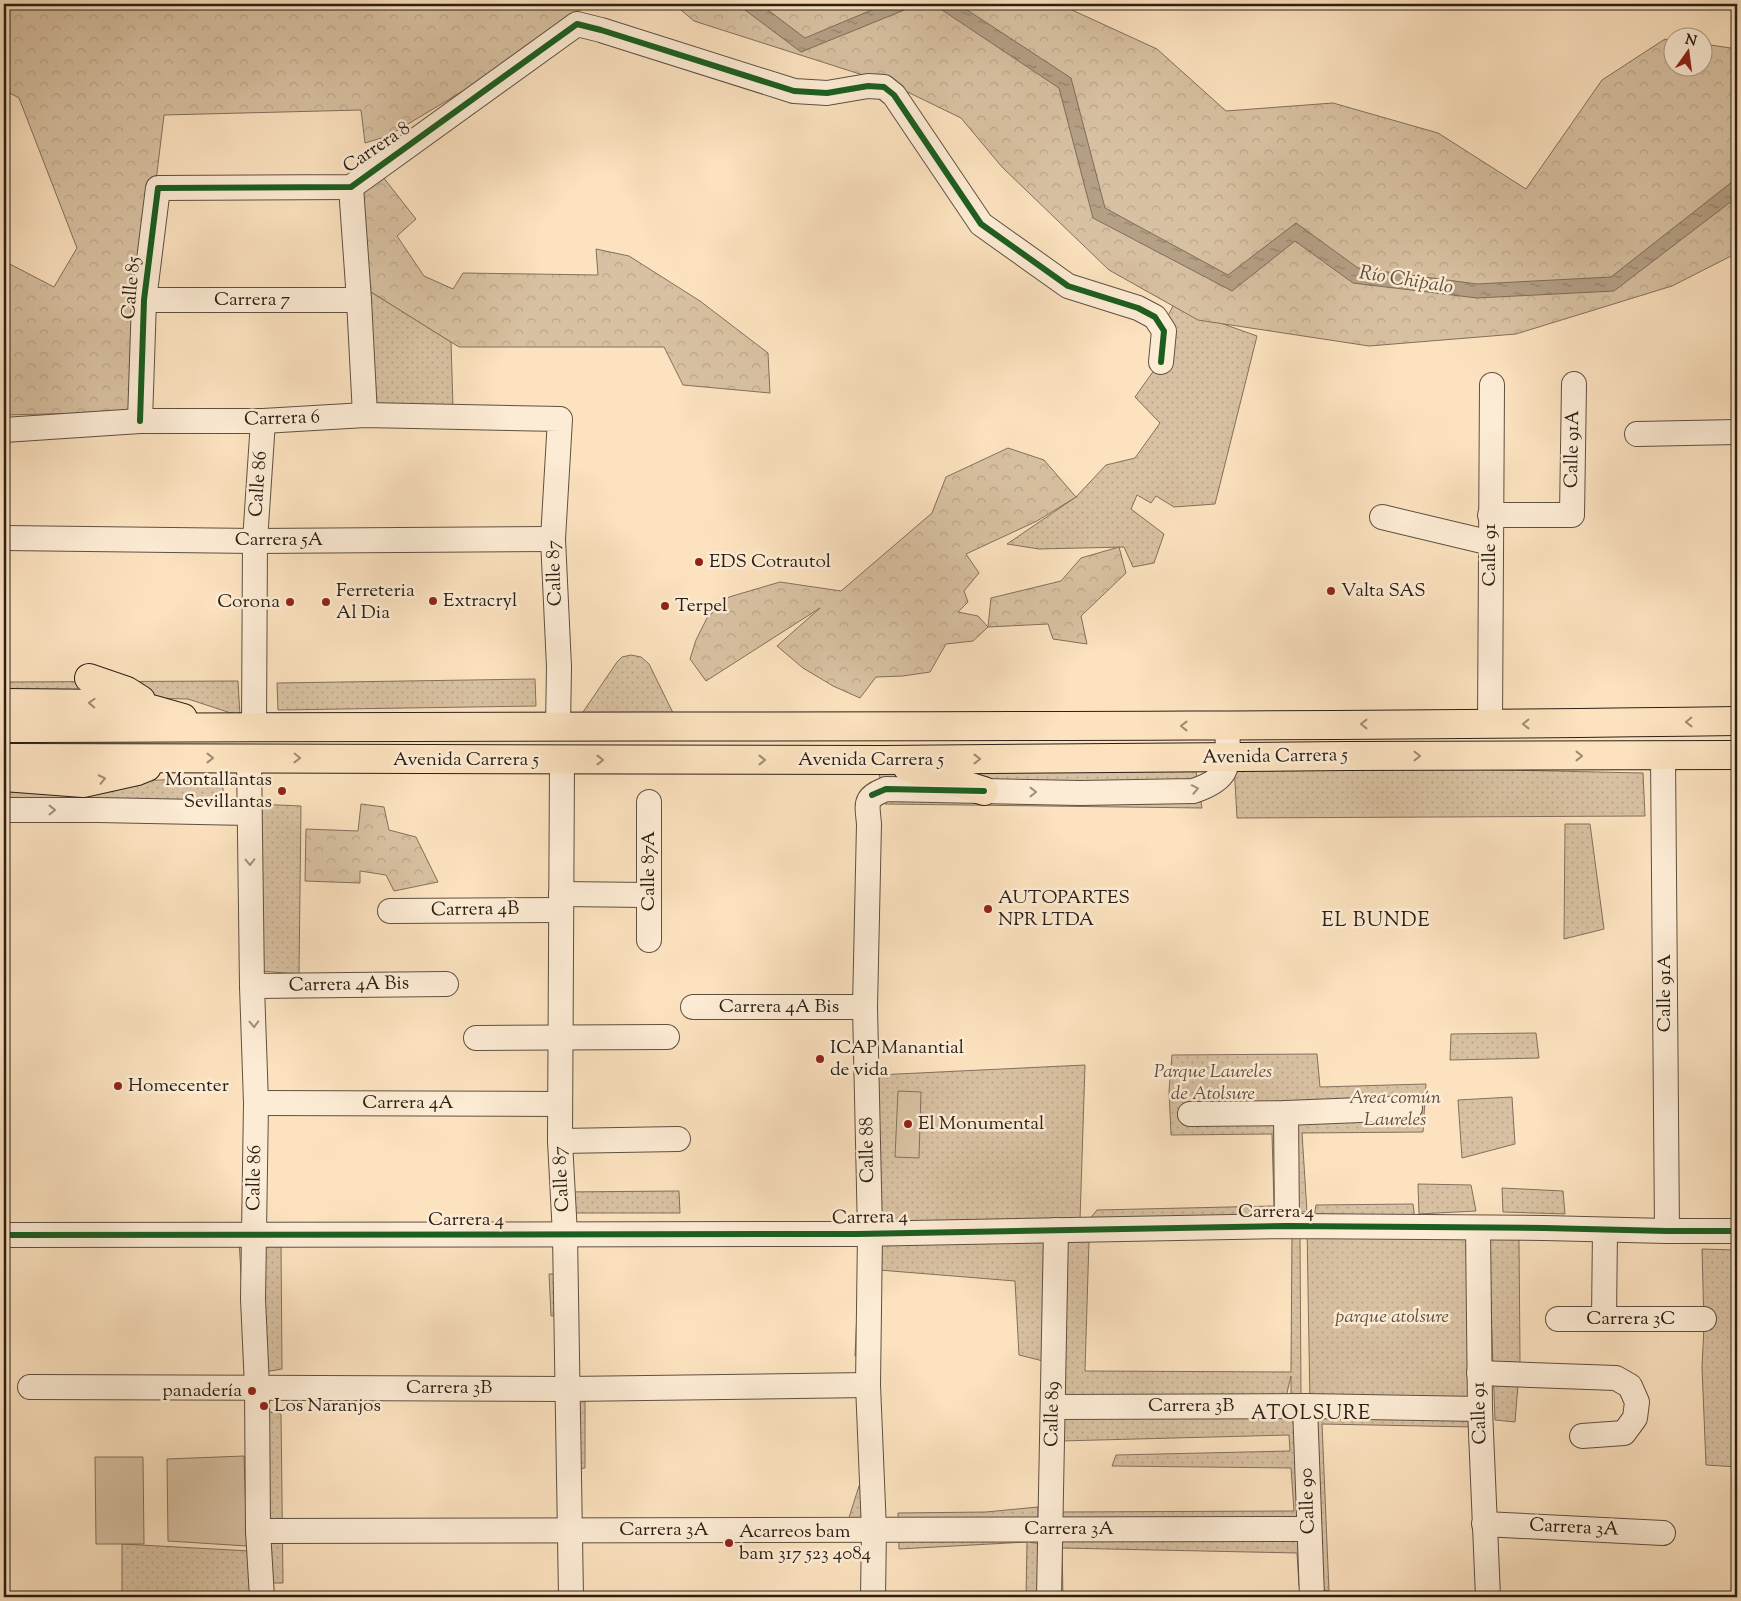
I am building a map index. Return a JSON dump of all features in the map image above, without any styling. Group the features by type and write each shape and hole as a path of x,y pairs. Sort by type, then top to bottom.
{"main road":[{"path":"89,678 127,691 159,711"},
{"name":"Avenida Carrera 5","path":"4,703 102,703 136,706 159,711 208,727"},
{"name":"Avenida Carrera 5","path":"4,728 1490,724 1737,721"},
{"name":"Avenida Carrera 5","path":"4,758 884,760 1737,755"},
{"path":"4,777 82,783 136,771 172,757"},
{"path":"884,760 984,791"}],"street":[{"name":"Carrera 8","path":"158,188 351,187 577,24 794,91 827,93 868,86 884,87 894,95 981,224 1068,286 1138,308 1155,316 1164,331 1161,362"},
{"path":"351,187 365,415"},
{"name":"Calle 85","path":"140,421 144,300 158,188"},
{"name":"Carrera 7","path":"144,300 359,300"},
{"name":"Calle 91A","path":"1490,515 1572,515 1574,384"},
{"name":"Calle 91","path":"1490,724 1492,385"},
{"name":"Carrera 6","path":"4,430 140,421 263,421 365,415 560,419"},
{"name":"Calle 87","path":"558,727 559,667 553,539 560,419"},
{"name":"Calle 86","path":"254,728 255,541 263,421"},
{"path":"1637,434 1737,432"},
{"path":"1382,518 1491,543"},
{"name":"Carrera 5A","path":"4,538 255,541 553,539"},
{"path":"984,791 1193,791 1209,786 1224,773 1228,757 1227,725"},
{"name":"Calle 91A","path":"1663,756 1667,1231"},
{"name":"Calle 86","path":"249,758 252,986 256,1103 253,1299 257,1387 258,1531 262,1597"},
{"name":"Calle 87","path":"562,760 560,1141 565,1235 571,1597"},
{"name":"Calle 88","path":"873,1597 874,1530 868,1385 870,1233 865,1008 869,824 867,801 872,795 886,789 984,791"},
{"name":"Calle 87A","path":"649,802 649,940"},
{"path":"4,810 249,813"},
{"name":"Carrera 4B","path":"390,911 561,902 648,895"},
{"name":"Carrera 4A Bis","path":"252,986 446,984"},
{"name":"Carrera 4A Bis","path":"693,1007 865,1008"},
{"path":"476,1038 667,1037"},
{"name":"Carrera 4A","path":"256,1103 560,1104"},
{"path":"1190,1114 1286,1113 1410,1108"},
{"path":"1286,1113 1287,1226"},
{"path":"560,1141 678,1139"},
{"name":"Carrera 4","path":"4,1234 565,1235 870,1233 1287,1226 1737,1231"},
{"name":"Calle 91","path":"1478,1228 1479,1373 1488,1597"},
{"name":"Calle 89","path":"1049,1597 1056,1230"},
{"path":"1604,1230 1604,1319"},
{"name":"Carrera 3C","path":"1558,1319 1704,1319"},
{"path":"1479,1373 1616,1378 1630,1386 1637,1402 1635,1418 1624,1433 1582,1436"},
{"name":"Carrera 3B","path":"30,1387 568,1389 868,1385"},
{"name":"Carrera 3B","path":"1053,1407 1305,1406 1480,1409"},
{"name":"Calle 90","path":"1305,1406 1312,1597"},
{"name":"Carrera 3A","path":"1484,1524 1663,1532"},
{"name":"Carrera 3A","path":"258,1531 1309,1529"}],"green space":[{"path":"4,4 586,4 558,34 388,136 365,143 361,110 164,115 128,412 4,415 4,261 54,287 77,248 19,98 4,90"},
{"path":"674,4 1059,4 1157,49 1226,111 1333,103 1438,133 1526,189 1602,80 1664,40 1664,78 1714,78 1714,46 1737,49 1737,253 1672,286 1516,334 1369,346 1198,320 1109,270 1002,167 961,118 891,84 694,21"},
{"path":"379,172 416,219 397,236 424,276 453,289 463,273 598,275 596,249 629,256 700,301 768,353 770,393 683,385 664,347 459,347 363,287 358,186"},
{"path":"363,287 451,342 453,407 370,404"},
{"path":"1173,306 1257,336 1215,504 1174,507 1156,496 1151,503 1137,495 1131,509 1164,534 1154,563 1133,567 1124,547 1039,549 1007,544 1076,497 1106,465 1135,458 1160,423 1135,397 1157,366 1160,331"},
{"path":"1008,448 1044,460 1076,497 1037,521 966,554 979,573 964,591 968,602 958,612 978,616 988,627 973,641 946,644 930,672 876,677 860,698 833,686 803,668 777,646 820,608 706,681 690,659 696,640 707,618 729,597 780,582 841,591 932,513 946,477"},
{"path":"1119,547 1126,573 1081,616 1087,644 1053,639 1048,624 988,627 991,598 1061,581 1081,558"},
{"path":"631,655 641,657 649,664 676,719 581,715 617,662 622,657"},
{"path":"535,679 536,706 278,710 277,683"},
{"path":"238,681 240,716 188,699 4,695 4,682"},
{"path":"1234,764 1643,773 1645,816 1237,818"},
{"path":"1195,766 1202,808 885,804 879,773"},
{"path":"221,778 226,806 4,802 4,785"},
{"path":"255,804 301,806 299,974 260,971"},
{"path":"361,804 384,807 389,830 416,837 438,882 394,891 386,875 360,871 360,883 305,881 306,829 358,831"},
{"path":"1565,824 1590,824 1604,929 1564,939"},
{"path":"1536,1033 1539,1058 1450,1060 1451,1034"},
{"path":"1317,1054 1320,1087 1426,1084 1423,1132 1302,1133 1307,1212 1280,1211 1283,1238 1089,1241 1085,1371 1291,1372 1292,1232 1300,1234 1301,1396 1291,1394 1291,1376 1286,1397 1063,1397 1063,1240 1074,1238 1097,1210 1274,1206 1272,1134 1171,1135 1169,1091 1172,1055"},
{"path":"1085,1065 1080,1220 881,1224 877,1075"},
{"name":"El Monumental","path":"898,1091 921,1092 919,1158 895,1157"},
{"path":"1512,1097 1515,1144 1462,1158 1458,1100"},
{"path":"1418,1184 1471,1185 1476,1211 1419,1214"},
{"path":"1502,1188 1563,1191 1565,1214 1503,1212"},
{"path":"679,1191 680,1213 561,1213 560,1192"},
{"path":"1413,1204 1415,1220 1314,1217 1316,1205"},
{"name":"parque atolsure","path":"1307,1228 1476,1230 1477,1407 1310,1404"},
{"path":"1488,1228 1519,1240 1520,1360 1515,1422 1495,1420"},
{"path":"883,1233 1044,1239 1047,1362 1019,1355 1015,1281 879,1270 878,1351 855,1356 859,1268"},
{"path":"239,1241 281,1243 282,1369 247,1375"},
{"path":"1702,1249 1737,1250 1737,1467 1706,1465 1702,1367 1704,1326"},
{"path":"549,1274 563,1274 561,1315 551,1316"},
{"path":"585,1400 585,1468 570,1470 572,1401"},
{"path":"265,1411 281,1414 283,1583 270,1583"},
{"path":"1063,1414 1471,1415 1474,1427 1322,1424 1329,1591 1299,1586 1297,1553 1062,1548 1063,1597 1026,1597 1027,1542 899,1549 898,1513 986,1512 1038,1507 1038,1541 1030,1542 1061,1548 1057,1522 1058,1512 1294,1511 1291,1468 1112,1466 1116,1455 1290,1451 1289,1435 1060,1441"},
{"path":"244,1456 247,1546 168,1541 167,1459"},
{"path":"95,1457 143,1457 144,1544 96,1544"},
{"path":"859,1486 879,1486 882,1523 847,1524"},
{"path":"122,1544 250,1551 250,1597 122,1597"}],"water":[{"path":"737,4 760,4 805,38 886,4 919,4 801,52"},
{"name":"Río Chipalo","path":"933,4 958,4 1071,78 1105,208 1228,275 1296,223 1358,268 1477,284 1611,277 1737,178 1737,197 1614,291 1477,298 1353,283 1295,241 1232,291 1093,218 1059,88"}],"cycle path":[{"path":"140,421 144,300 158,188 351,187 577,24 794,91 827,93 868,86 884,87 894,95 981,224 1068,286 1138,308 1155,317 1164,331 1161,362"},
{"path":"872,795 886,789 984,791"},
{"path":"4,1235 857,1234 1287,1226 1737,1231"}],"place":[{"name":"EDS Cotrautol","path":"699,562"},
{"name":"Valta SAS","path":"1331,591"},
{"name":"Extracryl","path":"433,601"},
{"name":"Corona","path":"290,602"},
{"name":"Ferreteria Al Dia","path":"326,602"},
{"name":"Terpel","path":"665,606"},
{"name":"Montallantas Sevillantas","path":"282,791"},
{"name":"AUTOPARTES NPR LTDA","path":"988,909"},
{"name":"ICAP Manantial de vida","path":"820,1059"},
{"name":"Homecenter","path":"118,1086"},
{"name":"El Monumental","path":"908,1124"},
{"name":"panadería","path":"252,1391"},
{"name":"Los Naranjos","path":"264,1406"},
{"name":"Acarreos bam bam 317 523 4084","path":"729,1543"}],"district":[{"name":"EL BUNDE","path":"1376,921"},
{"name":"ATOLSURE","path":"1311,1414"}],"park label":[{"name":"Parque Laureles de Atolsure","path":"1213,1083"},
{"name":"Area común Laureles","path":"1395,1109"}]}
